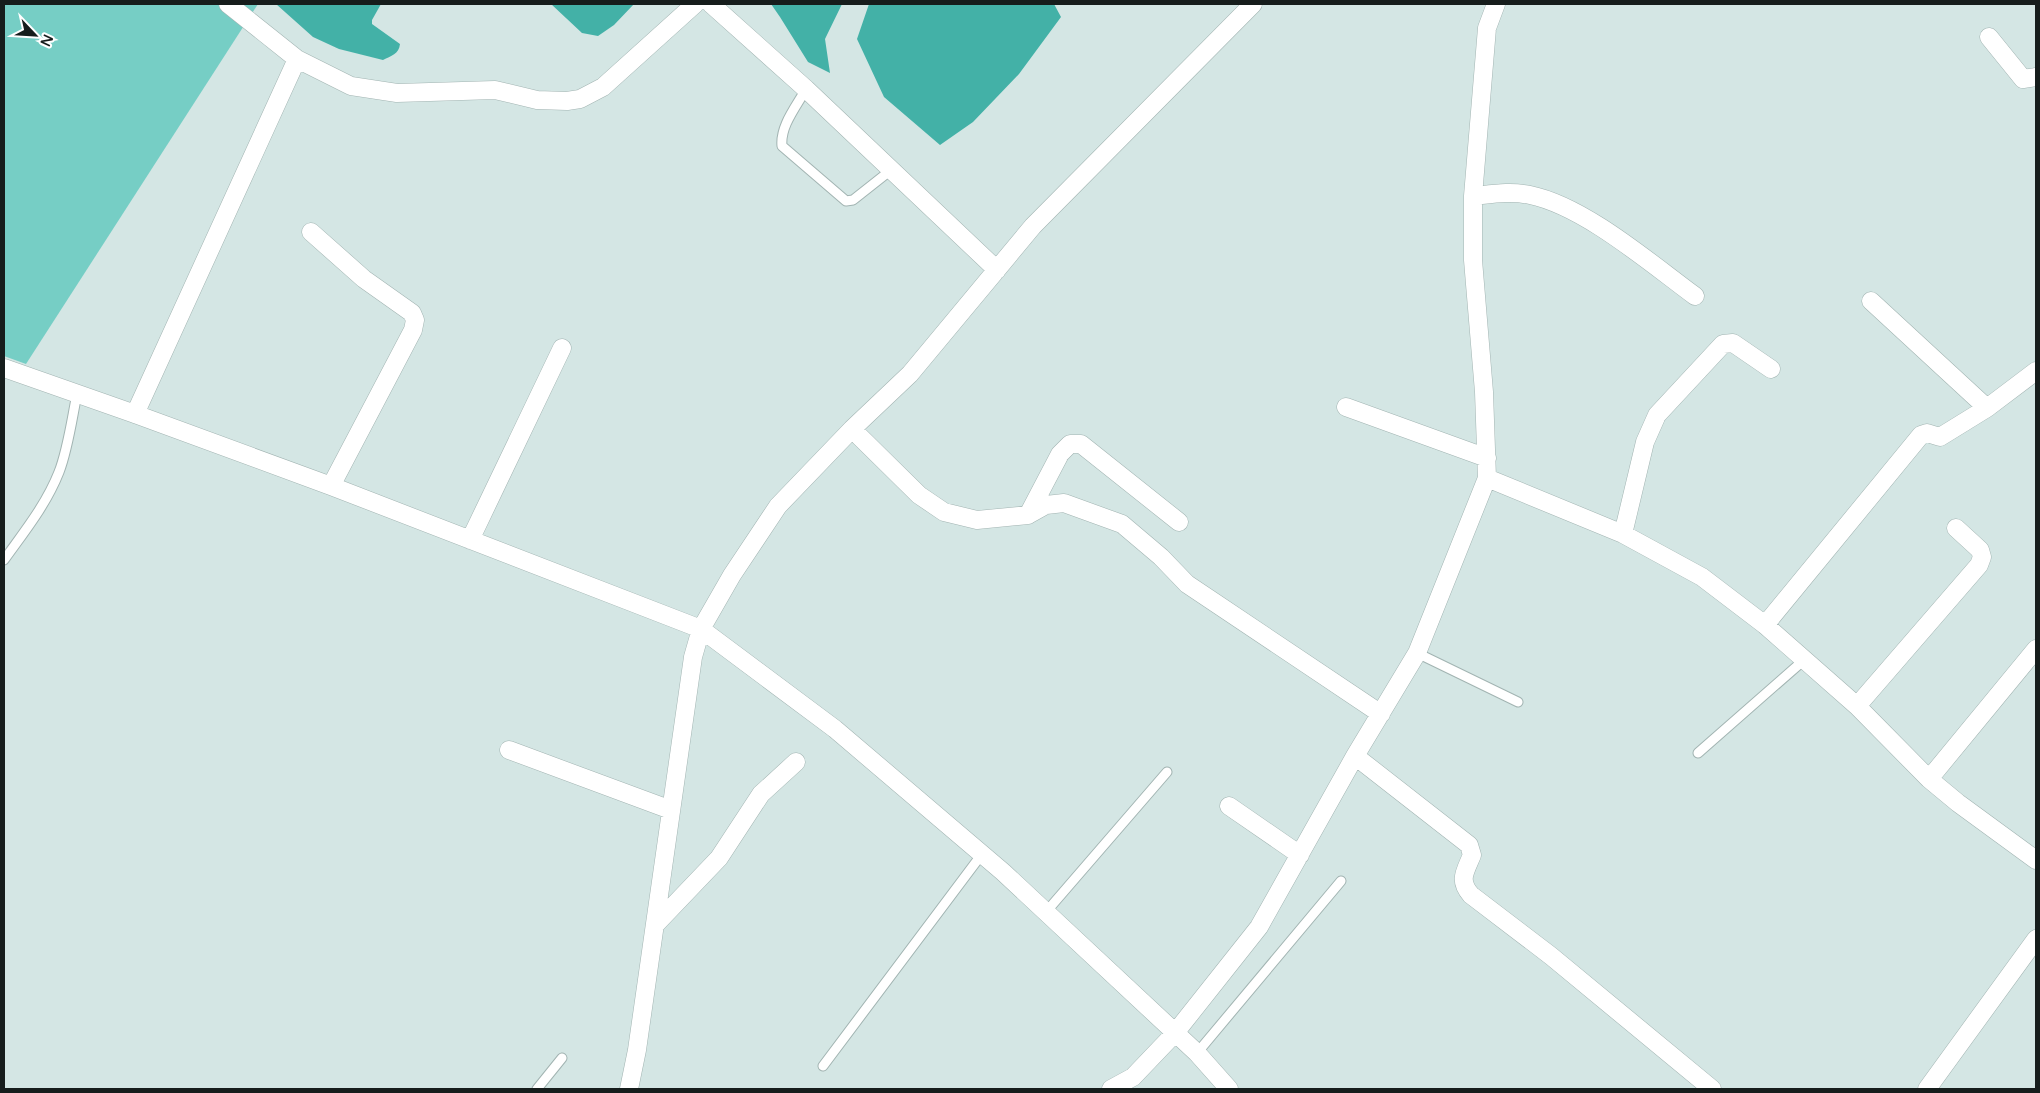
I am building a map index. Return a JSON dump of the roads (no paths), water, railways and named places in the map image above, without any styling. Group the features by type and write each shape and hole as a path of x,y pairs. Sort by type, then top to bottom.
{"street":[{"path":"228,4 297,59 351,86 396,93 495,90 537,100 580,99 603,87 695,4"},
{"path":"711,4 806,89 997,270"},
{"path":"629,1089 637,1050 693,657 701,629 732,575 778,506 852,429 910,374 1034,226 1253,4"},
{"path":"1110,1089 1134,1077 1176,1033 1259,927 1355,756 1417,652 1488,478 1484,392 1474,260 1474,196 1487,28 1496,4"},
{"path":"1989,37 2023,79 2036,77"},
{"path":"135,414 297,59"},
{"path":"1474,196 1506,192 1531,195 1573,210 1613,236 1695,296"},
{"path":"312,232 364,278 412,313 415,320 413,330 331,486"},
{"path":"1871,301 1987,408"},
{"path":"1623,534 1645,442 1657,414 1723,344 1734,343 1771,369"},
{"path":"470,540 562,348"},
{"path":"4,368 331,486 701,629 835,729 982,854 1176,1033 1197,1053 1229,1089"},
{"path":"1765,624 1921,435 1927,433 1940,437 1987,408 2036,371"},
{"path":"1346,406 1487,458"},
{"path":"852,429 919,495 944,512 977,520 1028,515 1046,505 1064,503 1122,524 1160,557 1187,584 1381,714"},
{"path":"1028,515 1060,454 1070,444 1081,444 1180,522"},
{"path":"1488,478 1623,534 1702,577 1765,624 1857,706 1929,779 1958,803 2036,860"},
{"path":"1857,706 1980,564 1982,557 1980,550 1956,528"},
{"path":"1929,779 2036,649"},
{"path":"509,750 671,810"},
{"path":"1355,756 1469,845 1472,855 1463,876 1464,886 1472,895 1551,956 1712,1089"},
{"path":"655,925 719,858 761,794 796,762"},
{"path":"1229,806 1300,855"},
{"path":"1927,1089 2036,939"}],"lane":[{"path":"806,89 784,129 781,138 782,146 846,201 853,200 891,170"},
{"path":"4,560 45,501 53,486 60,470 78,394"},
{"path":"1417,652 1518,702"},
{"path":"1698,752 1804,660"},
{"path":"1046,912 1167,772"},
{"path":"823,1066 982,854"},
{"path":"1197,1053 1341,881"},
{"path":"537,1089 562,1058"}]}
